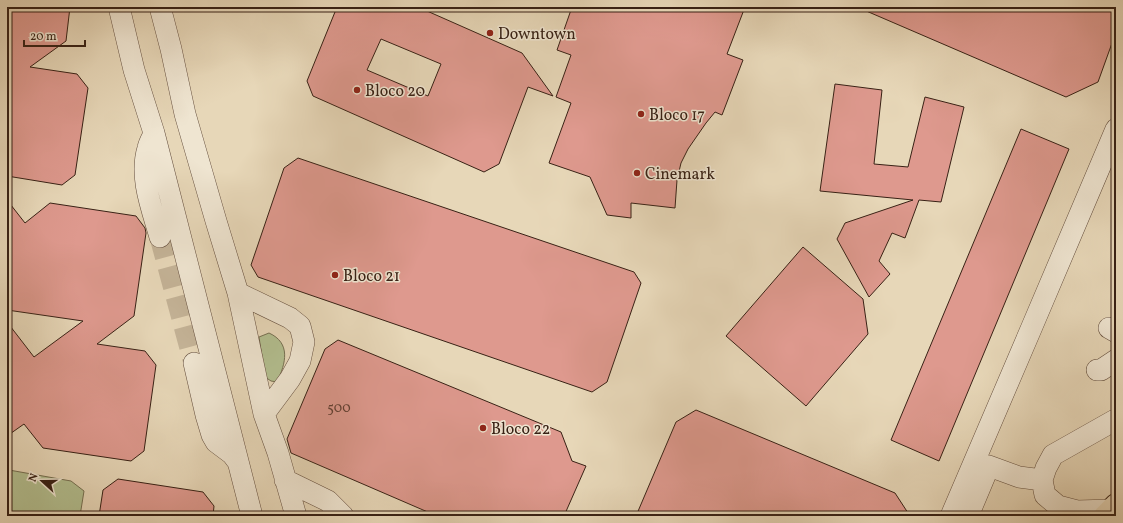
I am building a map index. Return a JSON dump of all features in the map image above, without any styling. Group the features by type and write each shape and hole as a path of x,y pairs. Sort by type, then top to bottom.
{"lane":[{"path":"119,7 134,70 154,133 252,516"},
{"path":"160,7 185,114 238,293 264,414 278,453 296,516"},
{"path":"951,516 1116,128"},
{"path":"154,133 148,148 146,162 146,185 160,237"},
{"path":"238,293 290,318 300,326 303,337 304,342 300,361 290,379 264,414"},
{"path":"1097,370 1101,370 1116,360"},
{"path":"194,363 212,435 216,442 232,454 238,462"},
{"path":"1111,510 1077,511 1058,506 1045,495 1042,480 1046,468 1054,455 1115,420"},
{"path":"968,516 989,466 1018,477 1042,480"},
{"path":"285,480 328,501 343,516"}],"green space":[{"path":"269,333 281,342 285,354 283,368 277,382 271,381 265,377 259,337"},
{"path":"9,470 71,481 84,491 80,516 7,516 7,472"}],"building":[{"path":"7,7 70,7 66,41 30,67 77,74 88,88 75,175 62,185 7,176"},
{"name":"Bloco 20","path":"337,7 418,7 522,53 553,96 528,87 499,164 484,172 313,96 307,81","holes":["381,39 441,64 428,96 367,70"]},
{"name":"Bloco 17","path":"572,7 745,7 727,54 743,60 722,115 715,112 688,149 681,163 677,180 675,208 631,203 631,218 607,215 590,177 549,163 571,103 556,97 571,55 557,50"},
{"path":"857,7 1116,7 1116,32 1098,82 1066,97"},
{"path":"835,84 882,90 874,164 908,167 925,97 964,107 941,202 919,200 905,238 892,233 879,261 890,274 869,297 837,239 845,223 913,200 820,191"},
{"path":"1021,129 1069,149 939,461 891,440"},
{"name":"Bloco 21","path":"298,158 634,272 641,283 607,382 592,392 258,277 251,265 284,168"},
{"path":"7,200 25,223 50,203 136,216 145,228 146,233 134,316 97,344 145,351 156,365 144,451 131,461 43,448 24,424 7,436 7,322 34,357 83,321 7,310"},
{"path":"803,247 863,299 868,334 806,406 726,336"},
{"name":"Bloco 22","path":"338,340 561,432 572,461 586,466 564,516 437,516 291,453 287,439 325,349"},
{"path":"696,410 895,493 910,516 636,516 676,422"},
{"path":"118,479 203,492 214,506 213,516 99,516 103,490"}],"tunnel":[{"path":"160,237 194,363"}],"place":[{"name":"Downtown","path":"490,33"},
{"name":"Bloco 20","path":"357,90"},
{"name":"Bloco 17","path":"641,114"},
{"name":"Cinemark","path":"637,173"},
{"name":"Bloco 21","path":"335,275"},
{"name":"Bloco 22","path":"483,428"}]}
